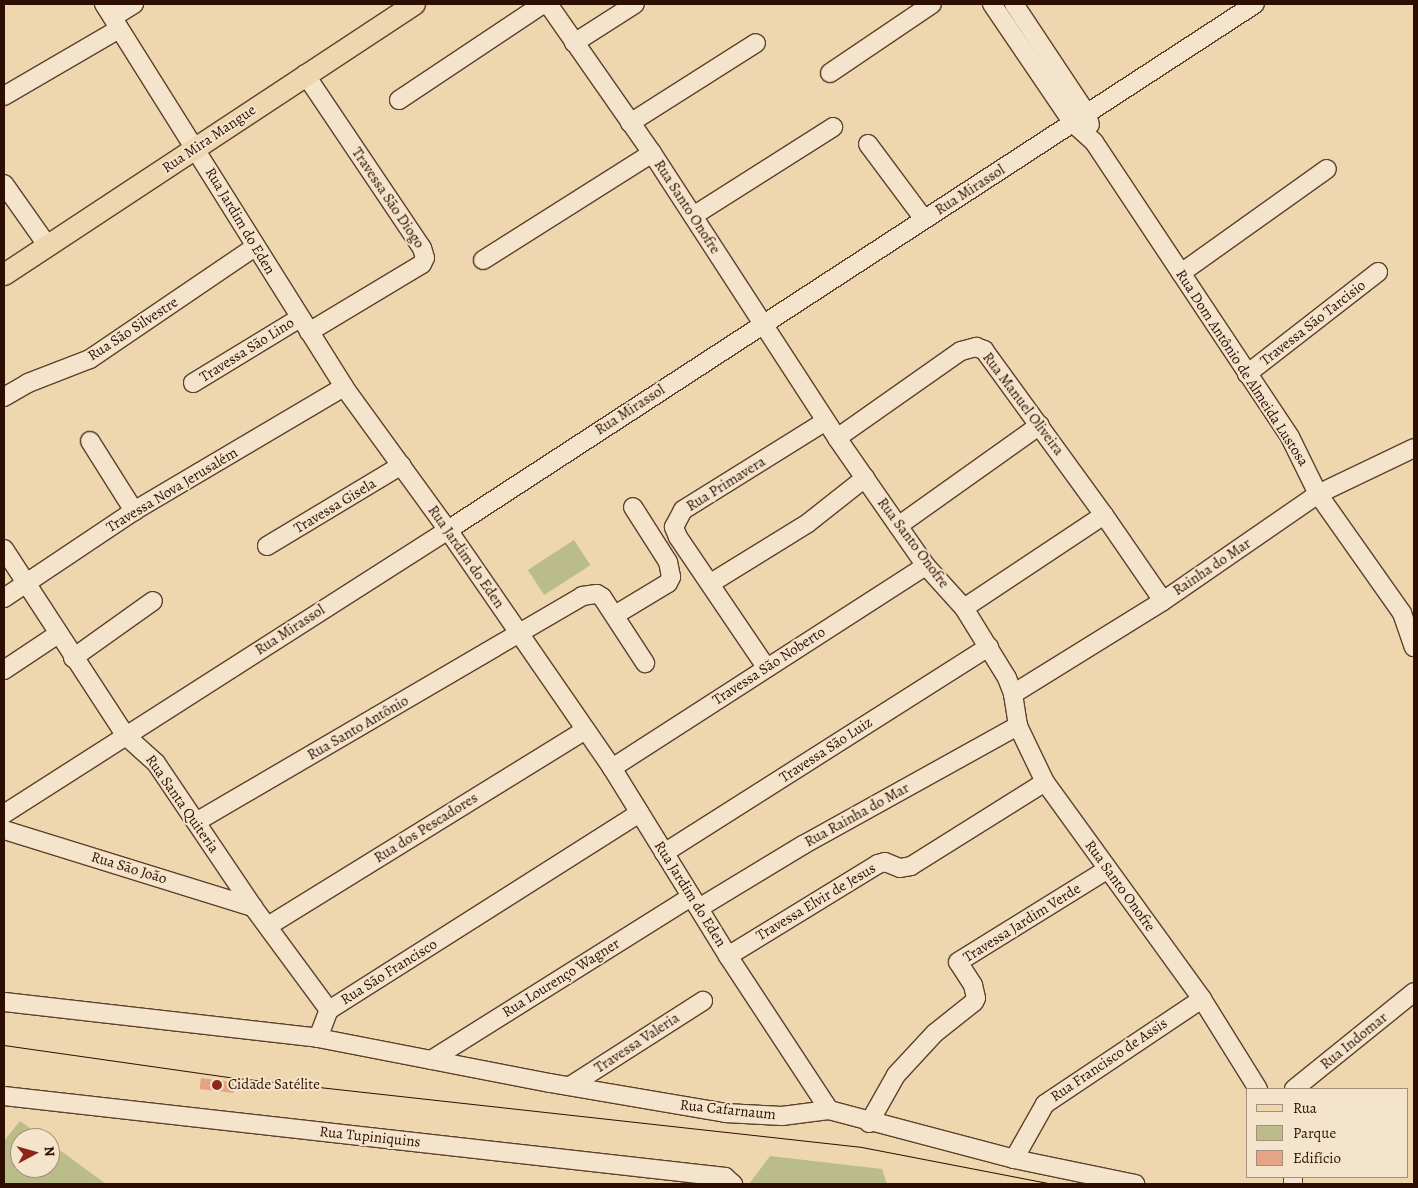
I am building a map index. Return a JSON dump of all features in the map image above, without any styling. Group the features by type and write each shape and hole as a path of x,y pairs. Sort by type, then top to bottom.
{"main road":[{"name":"Rua Mira Mangue","path":"4,274 414,4"}],"street":[{"path":"4,96 112,17 134,4"},
{"path":"399,100 543,4"},
{"name":"Rua Santo Onofre","path":"548,4 652,153 837,438 926,566 964,608 988,647 1013,694 1018,726 1045,782 1202,999 1257,1088"},
{"path":"574,43 635,4"},
{"path":"830,73 932,4"},
{"name":"Rua Dom Antônio de Almeida Lustosa","path":"992,4 1080,118"},
{"name":"Rua Dom Antônio de Almeida Lustosa","path":"1014,4 1094,142 1301,454 1318,494 1389,592 1402,613 1414,647"},
{"name":"Rua Mirassol","path":"4,814 448,530 762,322 1255,4"},
{"name":"Rua Jardim do Eden","path":"112,17 196,148 255,247 344,387 448,530 612,768 728,956 829,1110"},
{"path":"630,123 756,43"},
{"name":"Travessa São Diogo","path":"304,325 422,264 425,258 422,248 305,74"},
{"path":"693,216 833,127"},
{"path":"868,144 924,219"},
{"path":"483,260 652,153"},
{"path":"1181,273 1327,169"},
{"path":"4,184 47,245"},
{"name":"Rua São Silvestre","path":"4,397 28,383 90,359 255,247"},
{"name":"Travessa São Tarcisio","path":"1247,374 1378,272"},
{"name":"Travessa São Lino","path":"193,383 304,325"},
{"name":"Rua Manuel Oliveira","path":"837,438 961,351 976,347 984,350 1104,515 1162,601"},
{"name":"Travessa Nova Jerusalém","path":"4,598 134,512 344,387"},
{"name":"Rua Primavera","path":"766,668 711,583 678,537 674,527 677,518 683,510 826,421"},
{"path":"898,526 1040,425"},
{"path":"90,441 134,512"},
{"name":"Rainha do Mar","path":"1013,694 1162,601 1318,494 1414,448"},
{"name":"Travessa Gisela","path":"268,546 402,465"},
{"path":"711,583 808,523 865,478"},
{"path":"615,615 668,583 671,577 668,562 633,507"},
{"path":"964,608 1104,515"},
{"name":"Rua Santa Quiteria","path":"4,548 73,658 126,736 151,758 253,907 329,1010"},
{"name":"Travessa São Noberto","path":"612,768 926,566"},
{"name":"Rua Santo Antônio","path":"196,822 590,594 602,597 645,663"},
{"path":"73,658 153,601"},
{"path":"4,670 58,634"},
{"name":"Travessa São Luiz","path":"664,853 988,647"},
{"name":"Rua Rainha do Mar","path":"695,903 1018,726"},
{"name":"Rua dos Pescadores","path":"268,926 585,730"},
{"name":"Travessa Elvir de Jesus","path":"728,956 878,864 885,862 900,868 934,852 1045,782"},
{"name":"Rua São Francisco","path":"318,1038 329,1010 640,813"},
{"name":"Rua São João","path":"4,830 253,907"},
{"name":"Travessa Jardim Verde","path":"869,1123 896,1075 935,1033 974,1002 976,998 973,985 958,962 1108,869"},
{"name":"Rua Lourenço Wagner","path":"431,1060 695,903"},
{"name":"Rua Indomar","path":"1295,1088 1414,992"},
{"name":"Rua Francisco de Assis","path":"1014,1159 1044,1104 1202,999"},
{"name":"Travessa Valeria","path":"570,1086 703,1001"},
{"path":"4,1002 318,1038"},
{"name":"Rua Cafarnaum","path":"318,1038 570,1086 753,1116 782,1116 829,1110 869,1123 1014,1159 1135,1184"},
{"name":"Rua Tupiniquins","path":"4,1096 725,1177 734,1184"}],"green space":[{"path":"574,540 590,565 544,595 528,570"},
{"path":"20,1121 30,1128 14,1128"},
{"path":"10,1134 10,1178 60,1178 60,1150 106,1184 4,1184 4,1141"},
{"path":"770,1156 882,1169 887,1184 749,1184"}],"building":[{"path":"201,1078 235,1082 233,1093 200,1089"}],"tram line":[{"path":"4,1045 228,1077 862,1147 1052,1184"}],"place":[{"name":"Cidade Satélite","path":"217,1085"}]}
